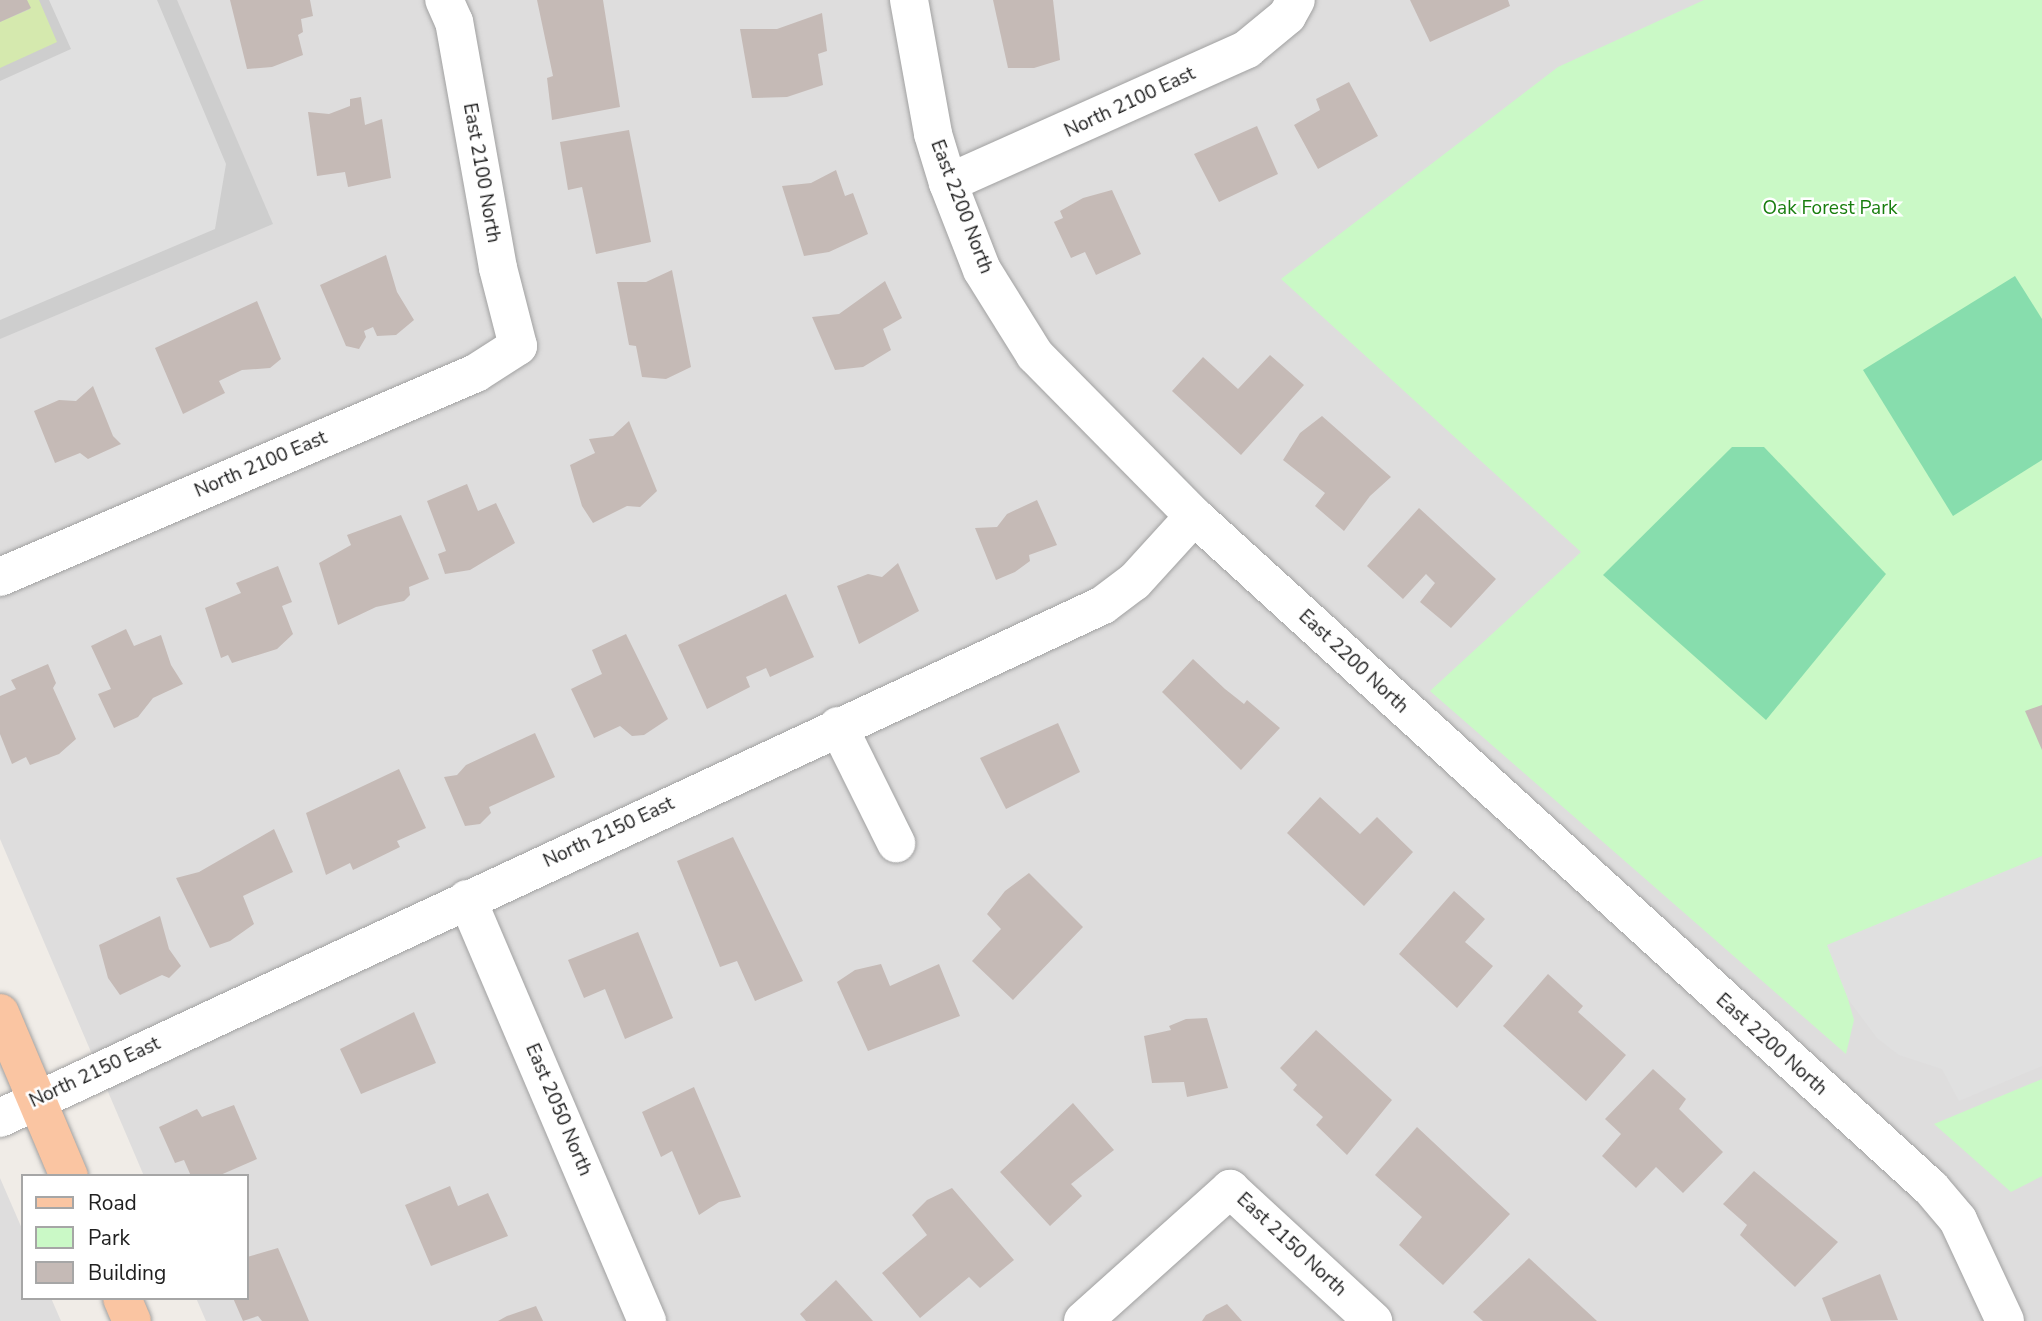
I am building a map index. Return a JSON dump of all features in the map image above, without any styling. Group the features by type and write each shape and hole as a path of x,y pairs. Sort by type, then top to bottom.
{"main road":[{"path":"0,1013 68,1174"},
{"path":"123,1300 132,1321"}],"street":[{"name":"East 2100 North","path":"444,0 454,22 498,268 518,346"},
{"name":"East 2200 North","path":"909,0 930,121 948,183 982,270 1035,355 1194,516 1931,1188 1958,1220 2005,1321"},
{"name":"North 2100 East","path":"948,183 1247,49 1287,16 1296,0"},
{"name":"North 2100 East","path":"0,577 477,373 518,346"},
{"name":"North 2150 East","path":"0,1118 1103,605 1134,582 1194,516"},
{"path":"838,726 896,843"},
{"name":"East 2050 North","path":"467,899 647,1321"},
{"name":"East 2150 North","path":"1083,1321 1230,1189 1373,1321"}],"shaded area":[{"path":"0,0 177,0 273,224 0,339"},
{"path":"49,0 157,0 226,164 215,229 0,320 0,81 71,49"},
{"path":"157,0 2042,0 2042,1321 206,1321 197,1300 248,1300 248,1174 143,1174 0,839 0,320"},
{"path":"2042,856 2042,1066 1959,1101 1942,1069 1899,1055 1877,1038 1848,999 1827,945"},
{"path":"0,1178 21,1226 21,1300 52,1300 61,1321 0,1321"}],"green space":[{"path":"27,0 39,0 57,42 0,68 0,22 30,9"},
{"name":"Oak Forest Park","path":"1704,0 2042,0 2042,856 1848,999 1854,1020 1846,1054 1430,691 1581,552 1281,279 1558,67"},
{"path":"2015,276 2042,319 2042,460 1953,516 1863,370"},
{"path":"1732,447 1764,447 1886,574 1766,720 1603,575"},
{"path":"2042,1079 2042,1176 2011,1192 1934,1124"}],"building":[{"path":"0,0 27,0 31,8 0,22"},
{"path":"230,0 310,0 313,16 301,19 303,32 298,35 303,55 272,67 247,69"},
{"path":"537,0 603,0 620,107 552,120 547,78 553,76"},
{"path":"993,0 1053,0 1060,60 1034,68 1008,68"},
{"path":"1410,0 1508,0 1510,6 1430,42"},
{"path":"822,13 827,51 818,54 823,85 787,97 752,98 740,29 777,29"},
{"path":"1349,82 1378,136 1318,169 1294,125 1320,110 1316,99"},
{"path":"361,97 365,125 382,119 391,178 348,187 345,172 317,176 308,112 329,114 350,106 350,99"},
{"path":"1257,126 1278,174 1219,202 1194,154"},
{"path":"629,130 651,242 596,254 582,187 568,190 560,142"},
{"path":"836,170 845,196 853,193 868,234 829,252 804,256 782,186 811,183"},
{"path":"1112,190 1141,254 1096,275 1085,252 1071,258 1054,222 1063,218 1060,211 1083,198"},
{"path":"386,255 397,292 414,320 396,335 377,336 373,327 364,331 366,337 359,349 346,346 320,285"},
{"path":"672,270 691,367 666,379 642,377 636,346 629,345 617,282 646,282"},
{"path":"885,281 902,318 883,329 891,350 863,367 835,370 812,317 839,314"},
{"path":"257,301 281,359 270,368 242,370 219,381 225,393 183,414 155,348"},
{"path":"1270,355 1304,385 1241,455 1172,391 1203,357 1238,389"},
{"path":"93,386 113,436 121,444 88,459 80,453 55,463 34,411 59,400 76,401"},
{"path":"1322,416 1391,477 1370,496 1344,531 1315,506 1325,493 1283,460 1300,433"},
{"path":"629,421 657,491 640,507 627,506 593,523 582,506 570,465 595,453 589,439 613,436"},
{"path":"467,484 478,511 496,503 515,543 470,570 445,574 438,554 446,551 427,501"},
{"path":"1037,500 1057,545 1029,555 1030,561 1015,572 996,580 975,528 997,527 1007,514"},
{"path":"1419,508 1496,579 1451,628 1420,602 1435,583 1426,574 1403,599 1367,566"},
{"path":"401,515 429,579 409,587 410,595 404,601 376,607 338,625 319,563 351,545 347,535"},
{"path":"898,563 919,611 859,644 837,586 868,574 882,577"},
{"path":"278,566 292,602 282,606 293,634 277,649 232,663 228,655 221,658 205,608 241,593 236,583"},
{"path":"786,594 814,657 770,677 766,668 746,677 750,687 707,709 678,645"},
{"path":"126,629 134,646 161,635 171,665 183,684 153,698 138,717 114,728 98,694 111,689 91,646"},
{"path":"626,634 668,719 644,735 632,736 620,726 594,738 571,689 602,674 592,650"},
{"path":"1193,659 1225,689 1244,704 1247,700 1280,728 1241,770 1162,692"},
{"path":"48,664 56,683 53,688 76,739 59,754 30,765 26,757 12,764 0,734 0,696 16,689 11,680"},
{"path":"2042,705 2042,750 2025,711"},
{"path":"1058,723 1080,772 1006,809 980,758"},
{"path":"535,733 555,777 489,807 491,813 480,824 465,826 444,777 457,775 466,765"},
{"path":"399,769 426,828 397,841 400,847 353,870 350,863 326,875 306,813"},
{"path":"1320,797 1360,834 1377,817 1413,852 1364,906 1287,833"},
{"path":"274,829 293,872 243,896 254,924 230,941 210,948 176,878 199,872"},
{"path":"733,837 803,981 755,1001 737,961 720,967 677,861"},
{"path":"1029,873 1083,927 1013,1000 972,961 1001,929 987,914 1005,891"},
{"path":"1454,891 1485,919 1465,942 1493,966 1457,1008 1399,954"},
{"path":"160,916 169,949 181,966 169,978 162,975 120,995 108,978 99,945"},
{"path":"638,932 673,1018 625,1039 605,989 584,998 568,960"},
{"path":"881,964 890,986 939,964 960,1016 868,1051 837,982 855,970"},
{"path":"1548,974 1583,1006 1578,1012 1626,1055 1586,1101 1503,1026"},
{"path":"414,1012 436,1063 361,1094 340,1049"},
{"path":"1207,1018 1228,1088 1187,1097 1184,1082 1152,1083 1144,1036 1171,1030 1169,1026 1186,1019"},
{"path":"1316,1030 1392,1100 1347,1155 1316,1125 1323,1117 1293,1090 1297,1085 1280,1068"},
{"path":"1653,1069 1686,1099 1679,1109 1723,1152 1683,1193 1656,1167 1636,1188 1602,1156 1621,1134 1605,1119"},
{"path":"694,1087 741,1197 719,1202 699,1215 672,1151 661,1157 642,1112"},
{"path":"1073,1103 1114,1150 1071,1184 1082,1196 1050,1226 1000,1172"},
{"path":"234,1105 257,1159 223,1174 190,1174 184,1160 175,1163 159,1127 197,1109 202,1117"},
{"path":"1417,1127 1510,1214 1443,1285 1399,1245 1422,1217 1375,1175"},
{"path":"1754,1171 1838,1242 1795,1287 1740,1235 1747,1225 1723,1204"},
{"path":"450,1186 458,1206 488,1193 508,1236 431,1266 405,1205"},
{"path":"952,1188 1014,1260 980,1288 969,1277 920,1318 882,1273 927,1235 912,1215 927,1200"},
{"path":"278,1248 309,1321 262,1321 258,1316 243,1321 234,1300 248,1300 248,1257"},
{"path":"1529,1258 1597,1321 1483,1321 1473,1312"},
{"path":"1880,1274 1898,1320 1831,1321 1822,1298"},
{"path":"836,1280 873,1321 806,1321 800,1314"},
{"path":"1227,1304 1242,1321 1202,1321 1206,1315"},
{"path":"536,1306 543,1321 498,1321 507,1316"}]}
